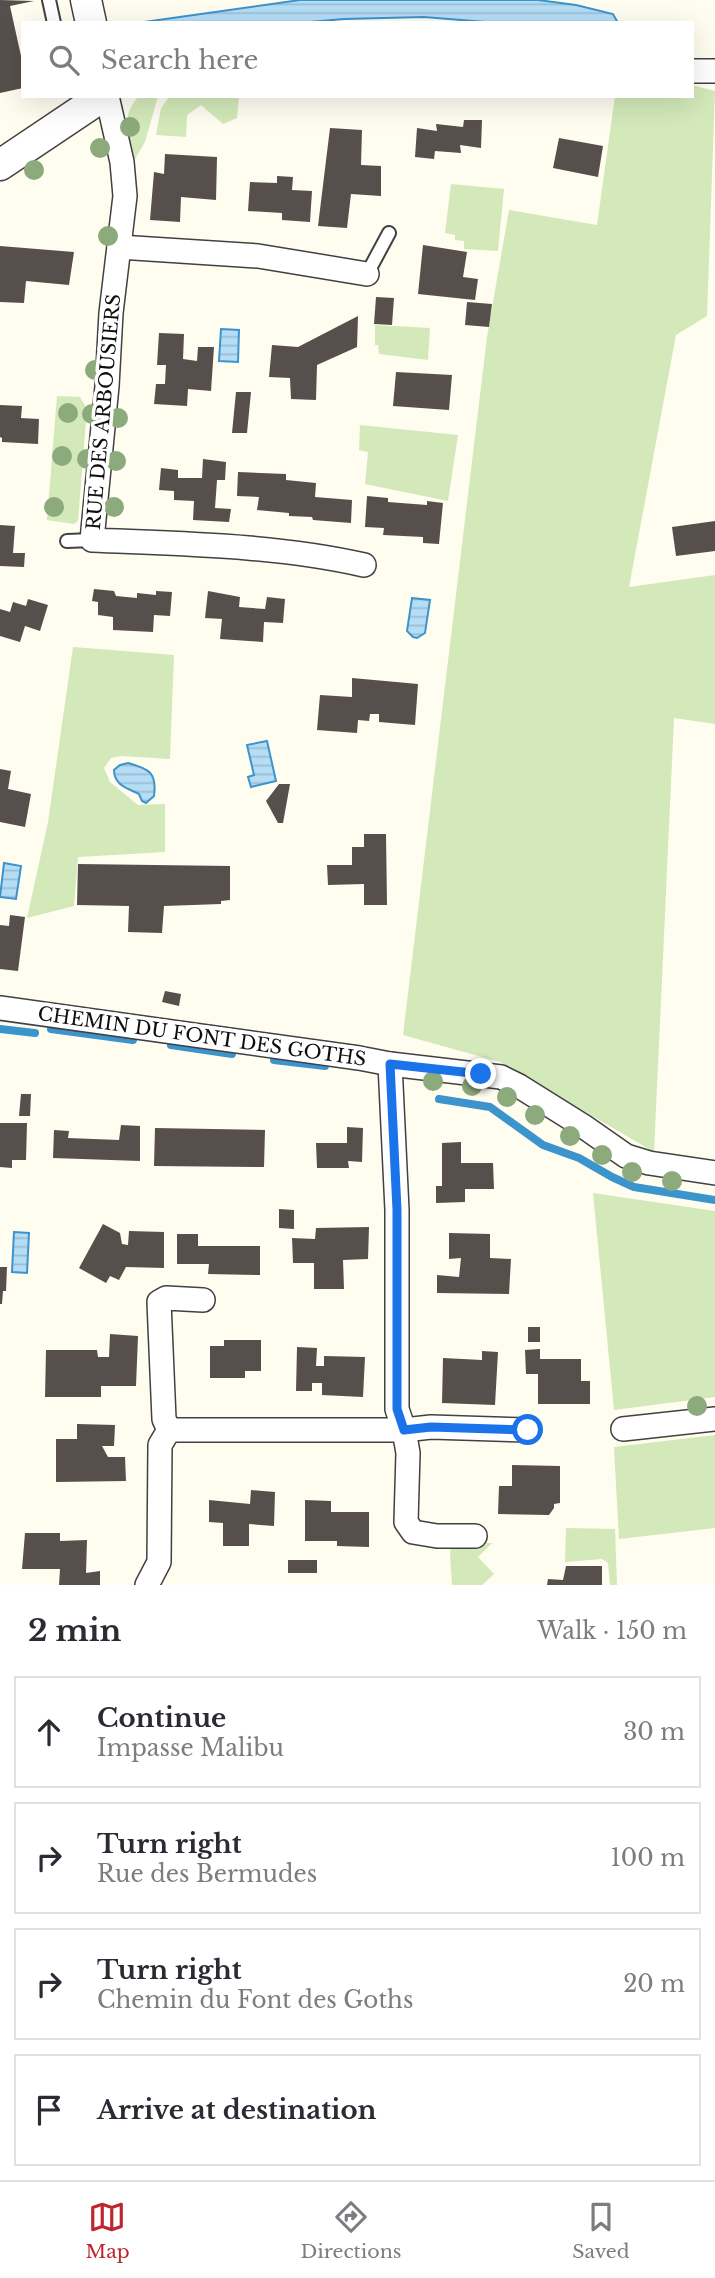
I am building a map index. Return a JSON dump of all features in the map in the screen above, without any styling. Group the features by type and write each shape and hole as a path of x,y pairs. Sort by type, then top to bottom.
{"street":[{"path":"86,0 91,21"},
{"path":"694,71 715,71"},
{"path":"0,165 102,98"},
{"name":"RUE DES ARBOUSIERS","path":"106,98 122,162 125,196 111,313 107,386 92,540 324,556 364,565"},
{"path":"119,247 258,256 367,274"},
{"name":"CHEMIN DU FONT DES GOTHS","path":"0,1008 390,1064 501,1077 573,1120 626,1156 649,1163 715,1173"},
{"path":"390,1064 397,1210 397,1409 408,1453 406,1522 413,1532 437,1536 475,1536"},
{"path":"169,1430 164,1419 159,1302 166,1298 203,1300"},
{"path":"623,1429 715,1419"},
{"path":"169,1430 404,1430 431,1427 528,1430"},
{"path":"147,1585 159,1562 160,1444 169,1430"}],"lane":[{"path":"49,0 54,21"},
{"path":"367,274 389,233"},
{"path":"67,541 92,540"}],"green space":[{"path":"694,86 715,91 707,316 676,335 629,587 715,575 715,724 674,718 654,1152 500,1062 403,1035 487,337 509,210 597,225 615,98 694,98"},
{"path":"138,98 157,98 145,142 135,159 127,126 133,104"},
{"path":"168,98 239,98 237,118 223,124 201,105 187,115 186,137 156,135 161,108"},
{"path":"451,184 504,189 498,251 464,249 464,241 455,240 455,235 445,233"},
{"path":"375,325 430,328 428,360 379,354 378,345 375,345"},
{"path":"57,396 80,397 87,409 78,521 74,524 47,520"},
{"path":"360,425 458,435 448,501 365,484 368,452 359,450"},
{"path":"73,647 174,655 170,759 121,756 111,758 104,768 110,782 138,805 165,804 165,852 78,857 74,906 27,918 48,822"},
{"path":"593,1193 715,1211 715,1397 614,1410"},
{"path":"715,1435 715,1528 619,1539 614,1447"},
{"path":"566,1528 615,1529 617,1585 610,1585 608,1563 602,1559 565,1562"},
{"path":"452,1542 492,1543 478,1557 494,1574 482,1585 452,1585"}],"water":[{"path":"300,0 538,0 613,14 617,21 473,21 424,17 321,21 151,21"},
{"path":"221,329 239,330 238,362 219,361"},
{"path":"412,598 430,600 425,633 417,638 407,631"},
{"path":"267,741 276,781 251,787 248,777 254,775 247,745"},
{"path":"128,763 142,767 153,777 154,796 146,803 139,794 116,779 114,770"},
{"path":"4,863 21,866 16,899 0,897"},
{"path":"14,1232 29,1233 27,1273 12,1272"}],"building":[{"path":"0,0 34,1 10,6 21,56 21,88 0,93"},
{"path":"464,120 482,120 481,148 460,145 461,153 435,151 434,159 415,157 417,128 437,131 436,124 463,127"},
{"path":"330,128 362,130 361,165 381,166 381,196 351,194 347,228 318,226"},
{"path":"559,138 603,146 598,177 553,168"},
{"path":"165,154 217,157 216,200 181,197 180,222 150,220 154,172 164,174"},
{"path":"277,176 293,177 292,190 312,191 310,222 282,220 282,213 248,211 250,182 277,183"},
{"path":"423,245 467,252 463,277 478,279 475,300 418,294"},
{"path":"0,246 74,252 69,285 26,281 24,303 0,302"},
{"path":"376,297 394,298 392,325 374,324"},
{"path":"467,302 492,304 489,327 465,325"},
{"path":"358,316 357,347 317,365 316,400 291,399 290,378 269,377 272,345 298,347"},
{"path":"159,333 184,334 183,359 197,361 198,347 214,347 211,391 188,389 187,406 154,404 156,384 165,384 166,365 157,365"},
{"path":"396,372 452,375 449,410 393,406"},
{"path":"236,392 251,392 247,433 232,433"},
{"path":"0,405 22,406 21,418 39,419 38,444 2,442"},
{"path":"203,459 226,462 225,480 217,480 215,508 231,509 229,522 193,520 194,501 174,500 174,491 159,490 161,468 178,470 178,478 202,478"},
{"path":"238,472 286,474 286,480 316,483 315,497 352,500 351,523 313,520 312,517 257,510 259,497 237,496"},
{"path":"367,496 388,498 388,502 427,505 427,501 443,503 439,544 423,543 423,537 383,535 384,528 365,527"},
{"path":"715,521 715,551 676,556 672,527"},
{"path":"0,525 15,526 13,553 25,553 24,567 0,566"},
{"path":"94,589 114,591 116,596 137,598 137,593 156,595 156,591 172,592 170,616 154,615 153,632 113,630 113,617 98,615 98,602 92,601"},
{"path":"208,591 240,597 239,607 265,609 267,597 285,599 283,623 264,622 263,642 220,639 222,619 205,618"},
{"path":"28,599 48,605 40,631 25,626 20,642 0,636 0,609 10,612 13,602 26,606"},
{"path":"352,678 418,684 415,725 379,722 379,714 370,714 369,721 358,720 357,733 317,730 320,695 352,697"},
{"path":"0,769 11,771 8,789 31,794 25,827 0,822"},
{"path":"279,784 290,784 283,823 278,823 266,801"},
{"path":"364,834 386,834 387,905 364,905 364,884 328,885 327,865 352,865 352,847 364,847"},
{"path":"78,864 230,866 230,900 221,901 221,904 164,906 162,933 128,932 129,906 77,905"},
{"path":"10,915 25,917 18,971 0,969 0,925 9,926"},
{"path":"165,991 181,994 179,1006 162,1002"},
{"path":"21,1094 31,1094 30,1116 19,1116"},
{"path":"0,1123 27,1123 26,1160 12,1160 12,1168 0,1167"},
{"path":"121,1125 140,1126 140,1161 53,1158 54,1130 69,1131 68,1138 119,1140"},
{"path":"347,1127 363,1128 362,1162 348,1161 349,1168 317,1168 316,1143 347,1143"},
{"path":"155,1128 265,1130 264,1167 154,1166"},
{"path":"461,1142 461,1163 493,1163 494,1189 465,1189 465,1202 436,1203 436,1186 442,1186 442,1143"},
{"path":"279,1209 294,1210 294,1229 279,1228"},
{"path":"103,1224 120,1233 122,1244 128,1245 129,1231 164,1232 164,1268 126,1267 119,1280 110,1276 106,1283 79,1268"},
{"path":"369,1227 368,1259 343,1260 344,1289 314,1289 314,1263 293,1263 292,1238 315,1239 316,1228"},
{"path":"449,1233 490,1234 490,1258 511,1259 509,1294 437,1293 437,1275 459,1277 461,1258 449,1259"},
{"path":"177,1234 198,1234 198,1246 260,1246 260,1275 208,1274 209,1264 177,1264"},
{"path":"0,1267 7,1267 6,1291 3,1291 2,1304 0,1304"},
{"path":"528,1327 540,1327 540,1342 528,1342"},
{"path":"110,1334 138,1336 136,1386 101,1386 101,1397 45,1397 46,1350 97,1350 98,1357 109,1357"},
{"path":"224,1340 261,1340 261,1371 245,1371 245,1378 210,1378 210,1346 224,1346"},
{"path":"297,1347 317,1348 316,1366 324,1366 324,1356 365,1357 363,1397 322,1395 322,1383 312,1383 312,1391 296,1391"},
{"path":"540,1349 540,1359 581,1359 581,1381 590,1381 590,1404 538,1404 538,1374 526,1374 525,1350"},
{"path":"482,1351 498,1352 495,1405 442,1403 443,1358 482,1360"},
{"path":"77,1424 115,1425 114,1446 102,1446 108,1457 125,1457 126,1481 56,1482 56,1439 77,1439"},
{"path":"512,1465 560,1466 560,1503 554,1504 549,1515 498,1514 499,1486 512,1486"},
{"path":"251,1490 275,1492 274,1526 249,1524 249,1546 223,1546 223,1523 209,1522 209,1500 250,1504"},
{"path":"305,1500 331,1501 331,1512 369,1512 369,1547 337,1546 337,1541 305,1541"},
{"path":"25,1533 60,1533 60,1541 87,1540 86,1573 100,1571 100,1585 59,1585 60,1569 22,1569"},
{"path":"288,1560 317,1560 317,1573 288,1573"},
{"path":"566,1566 602,1566 602,1585 547,1585 548,1579 563,1580"}],"waterway":[{"path":"0,1029 35,1033"},
{"path":"51,1029 133,1040"},
{"path":"171,1045 232,1054"},
{"path":"274,1060 325,1066"},
{"path":"439,1099 490,1107 543,1145 579,1158 634,1187 715,1200"}],"route":[{"path":"481,1074 390,1064 397,1210 397,1409 404,1430 431,1427 528,1430"}]}
